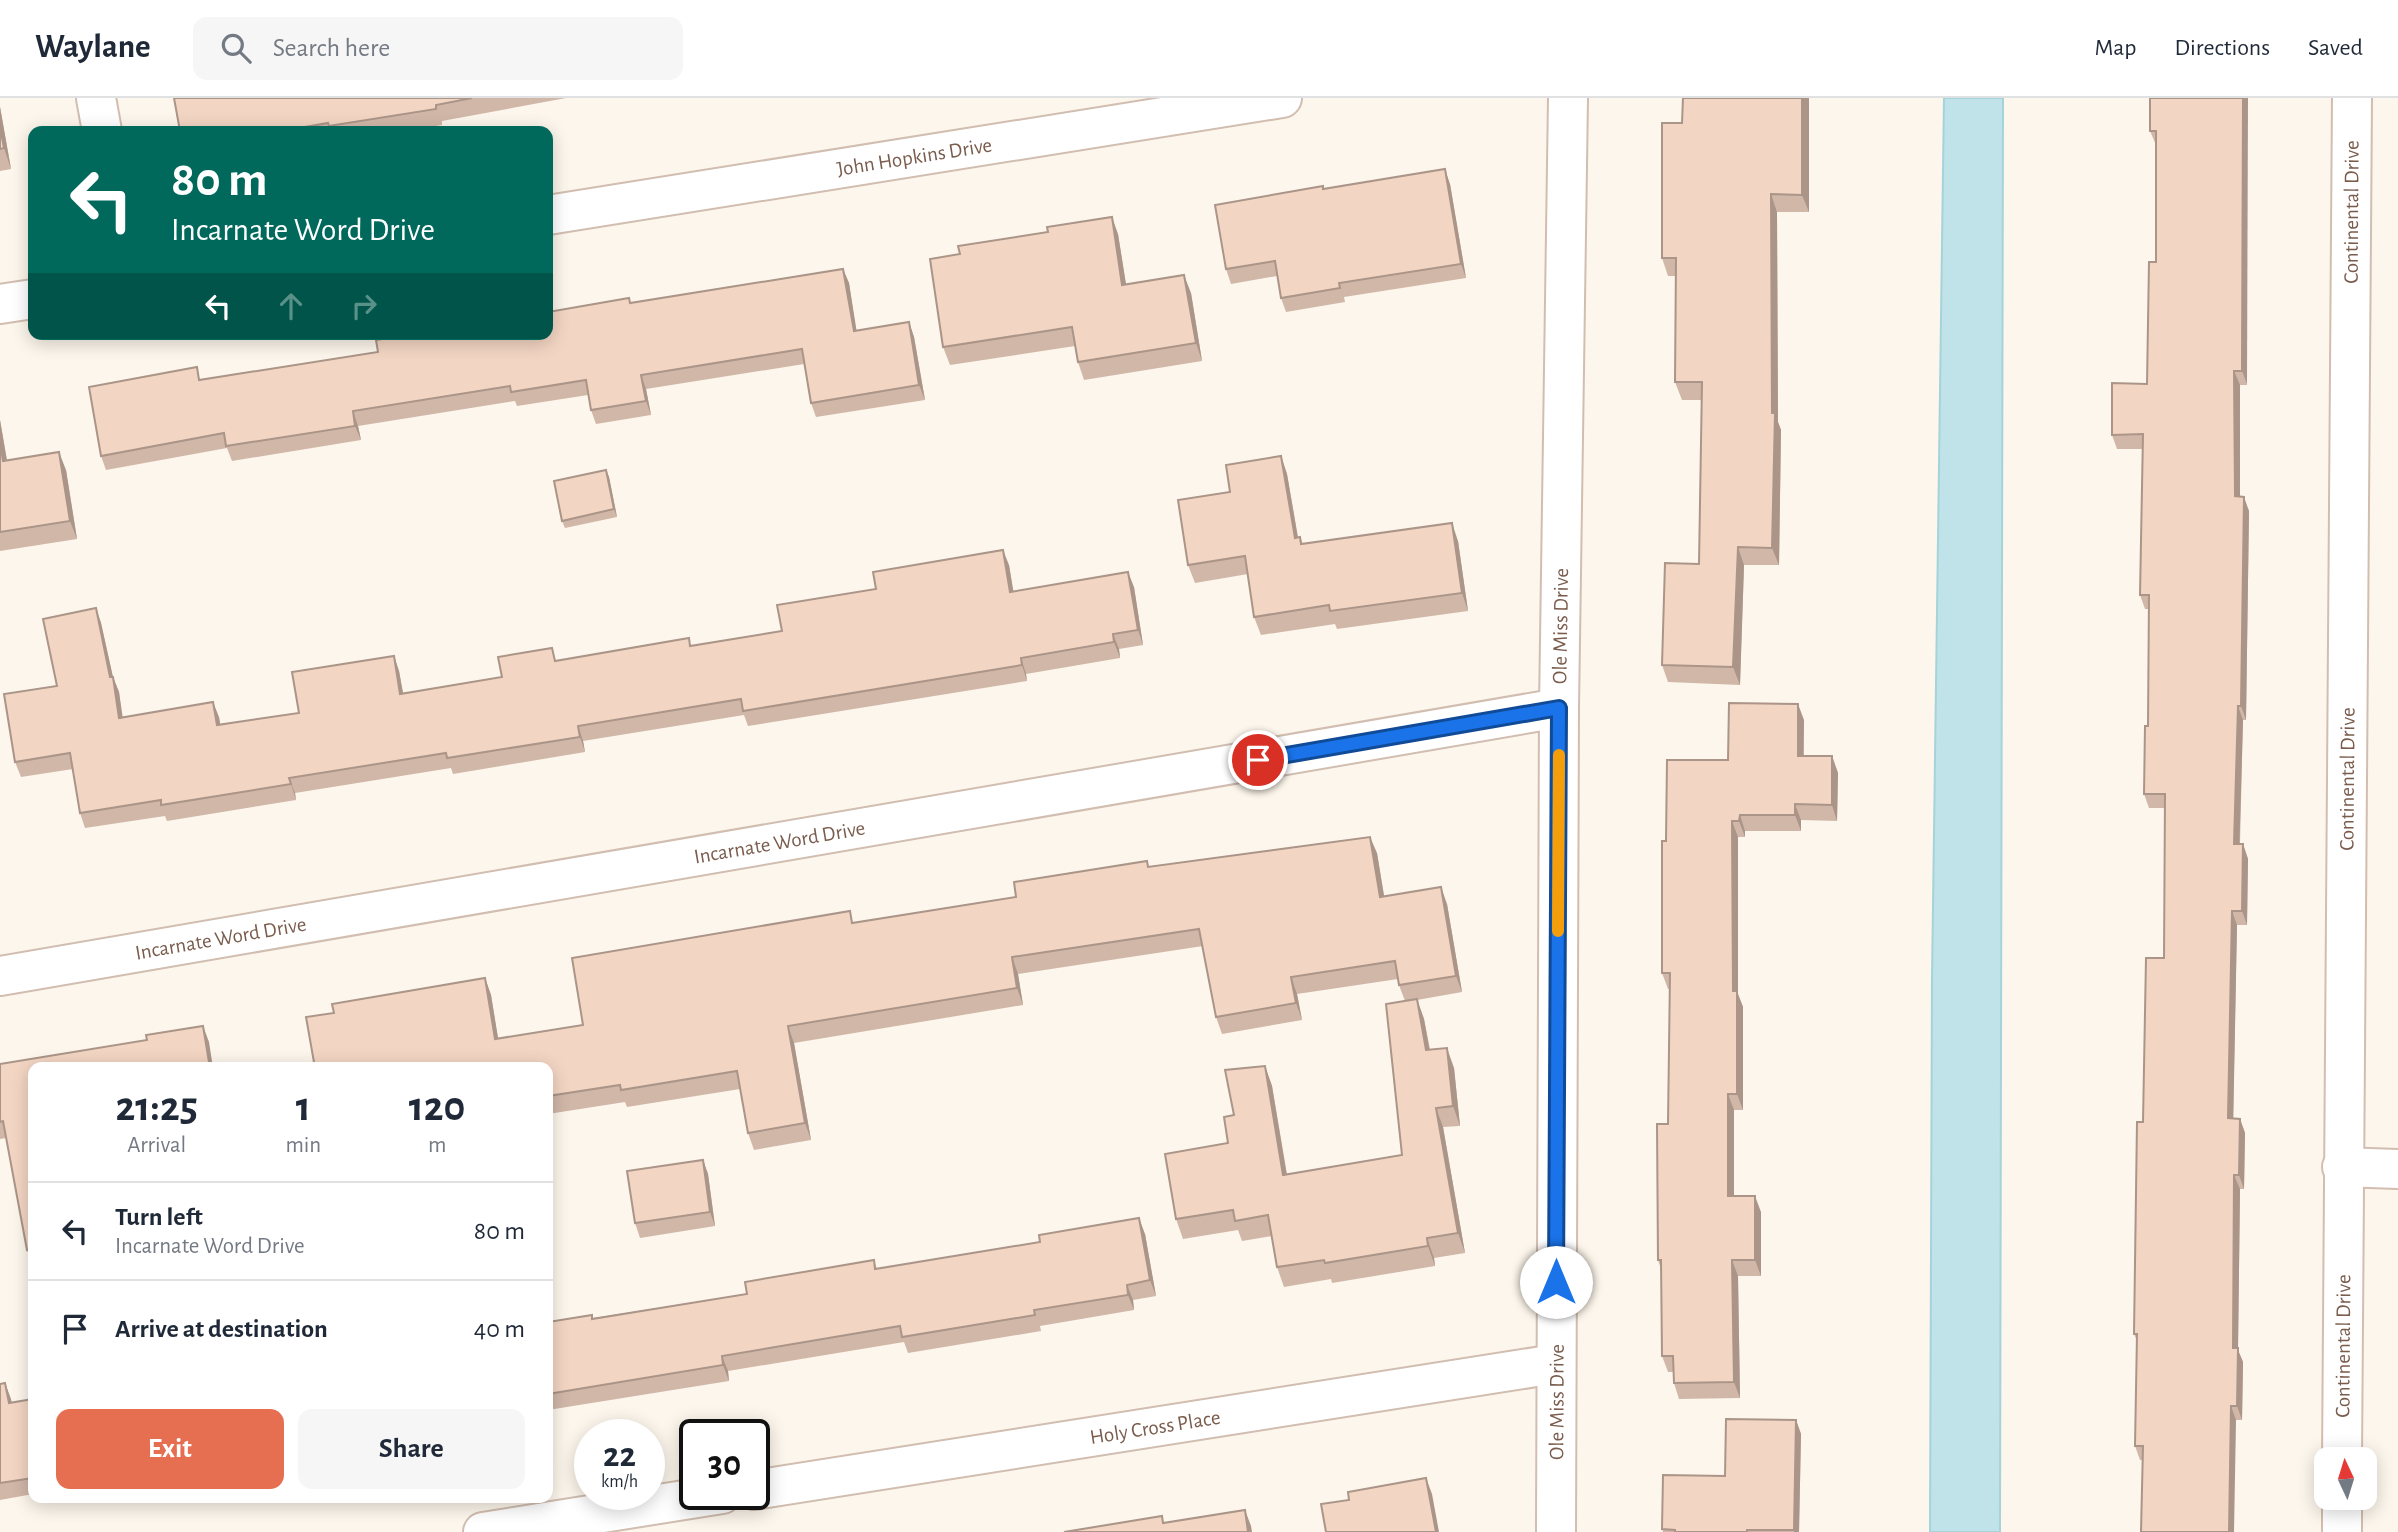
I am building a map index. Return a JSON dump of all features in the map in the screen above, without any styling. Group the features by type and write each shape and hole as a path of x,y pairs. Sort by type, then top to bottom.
{"street":[{"path":"96,98 101,126"},
{"name":"John Hopkins Drive","path":"553,214 1282,98"},
{"name":"Ole Miss Drive","path":"1556,1532 1559,708 1569,98"},
{"name":"Continental Drive","path":"2342,1447 2352,98"},
{"path":"0,304 28,300"},
{"name":"Incarnate Word Drive","path":"0,976 1559,708"},
{"path":"2342,1167 2398,1169"},
{"name":"Holy Cross Place","path":"770,1487 1555,1364"},
{"path":"483,1532 679,1501"},
{"path":"2342,1510 2342,1532"}],"water":[{"path":"1944,98 2003,98 2000,1532 1930,1532 1932,979"}],"building":[{"path":"174,98 472,98 436,105 436,109 329,126 328,123 311,126 179,126"},
{"path":"1683,98 1802,98 1802,195 1771,194 1772,413 1775,413 1772,548 1738,547 1733,667 1662,665 1665,563 1699,564 1702,382 1675,382 1676,258 1662,258 1662,123 1682,123"},
{"path":"2150,98 2243,98 2242,371 2234,371 2235,496 2244,497 2241,706 2238,706 2234,844 2243,844 2242,911 2232,911 2228,1118 2240,1119 2239,1175 2234,1175 2233,1348 2238,1348 2237,1406 2231,1406 2229,1532 2141,1532 2143,1446 2135,1446 2137,1122 2143,1122 2146,958 2164,958 2165,794 2144,794 2145,726 2148,726 2149,595 2140,595 2143,434 2112,435 2112,383 2147,384 2149,262 2156,262 2156,131 2150,131"},
{"path":"0,127 4,148 0,149"},
{"path":"1445,169 1461,264 1339,283 1340,288 1281,298 1275,261 1226,269 1215,205"},
{"path":"1112,217 1122,285 1184,275 1196,343 1078,362 1072,327 943,347 930,259 960,254 958,246 1048,232 1047,227"},
{"path":"843,269 854,331 909,322 919,385 811,403 802,349 641,375 646,401 591,410 586,380 511,392 510,386 353,411 355,426 226,446 224,433 101,456 89,387 197,367 199,380 378,352 376,340 553,340 553,311 629,298 630,303"},
{"path":"0,442 3,461 59,452 70,521 0,532"},
{"path":"1281,456 1295,538 1300,537 1301,544 1452,523 1462,593 1330,611 1329,605 1254,617 1245,556 1188,565 1178,500 1230,492 1226,465"},
{"path":"606,470 614,509 562,521 554,481"},
{"path":"1003,550 1010,592 1128,572 1138,630 1113,634 1114,642 1021,658 1022,665 743,711 741,699 578,726 580,737 447,758 446,753 289,778 291,784 161,805 161,800 80,813 70,753 15,762 4,694 57,686 43,619 96,608 110,677 113,677 119,718 213,702 217,725 299,713 292,672 394,656 400,694 502,677 498,657 552,648 555,661 689,638 690,646 782,631 777,605 876,589 873,572"},
{"path":"1729,703 1798,704 1798,756 1832,756 1832,805 1795,804 1795,815 1740,815 1739,821 1732,821 1733,991 1737,991 1737,1094 1728,1094 1728,1196 1755,1196 1755,1260 1732,1260 1734,1382 1674,1383 1673,1356 1662,1356 1661,1260 1658,1260 1657,1124 1668,1124 1670,973 1662,973 1662,841 1666,841 1667,760 1728,760"},
{"path":"1370,837 1380,897 1441,887 1456,976 1399,985 1395,961 1291,977 1296,1003 1216,1017 1199,929 1012,957 1017,988 788,1026 805,1123 748,1133 737,1071 621,1090 620,1085 553,1095 553,1062 314,1062 306,1017 334,1013 332,1004 485,978 495,1039 583,1025 572,958 850,911 852,923 1016,897 1014,882 1147,861 1148,867"},
{"path":"1417,999 1426,1050 1447,1048 1453,1106 1436,1108 1458,1233 1427,1238 1428,1246 1325,1263 1324,1260 1277,1267 1268,1215 1235,1221 1233,1210 1176,1219 1165,1154 1228,1143 1224,1117 1234,1115 1225,1070 1265,1066 1283,1175 1402,1155 1386,1004"},
{"path":"203,1026 209,1062 28,1062 27,1250 3,1121 0,1122 0,1064 147,1040 146,1035"},
{"path":"703,1160 710,1212 635,1223 627,1171"},
{"path":"1139,1218 1150,1280 1127,1285 1128,1295 1034,1310 1035,1315 902,1337 900,1326 722,1356 723,1365 553,1393 553,1321 592,1315 592,1319 747,1294 745,1282 874,1260 875,1269 1040,1242 1039,1235"},
{"path":"5,1383 9,1403 28,1400 28,1479 0,1483 0,1384"},
{"path":"1726,1419 1796,1420 1794,1530 1675,1532 1662,1529 1663,1475 1725,1476"},
{"path":"1426,1478 1436,1532 1326,1532 1321,1504 1349,1500 1348,1492"},
{"path":"1245,1510 1248,1532 1064,1532 1162,1516 1163,1523"}],"slow traffic":[{"path":"1558,931 1559,755"}],"route":[{"path":"1258,760 1559,708 1556,1282"}]}
